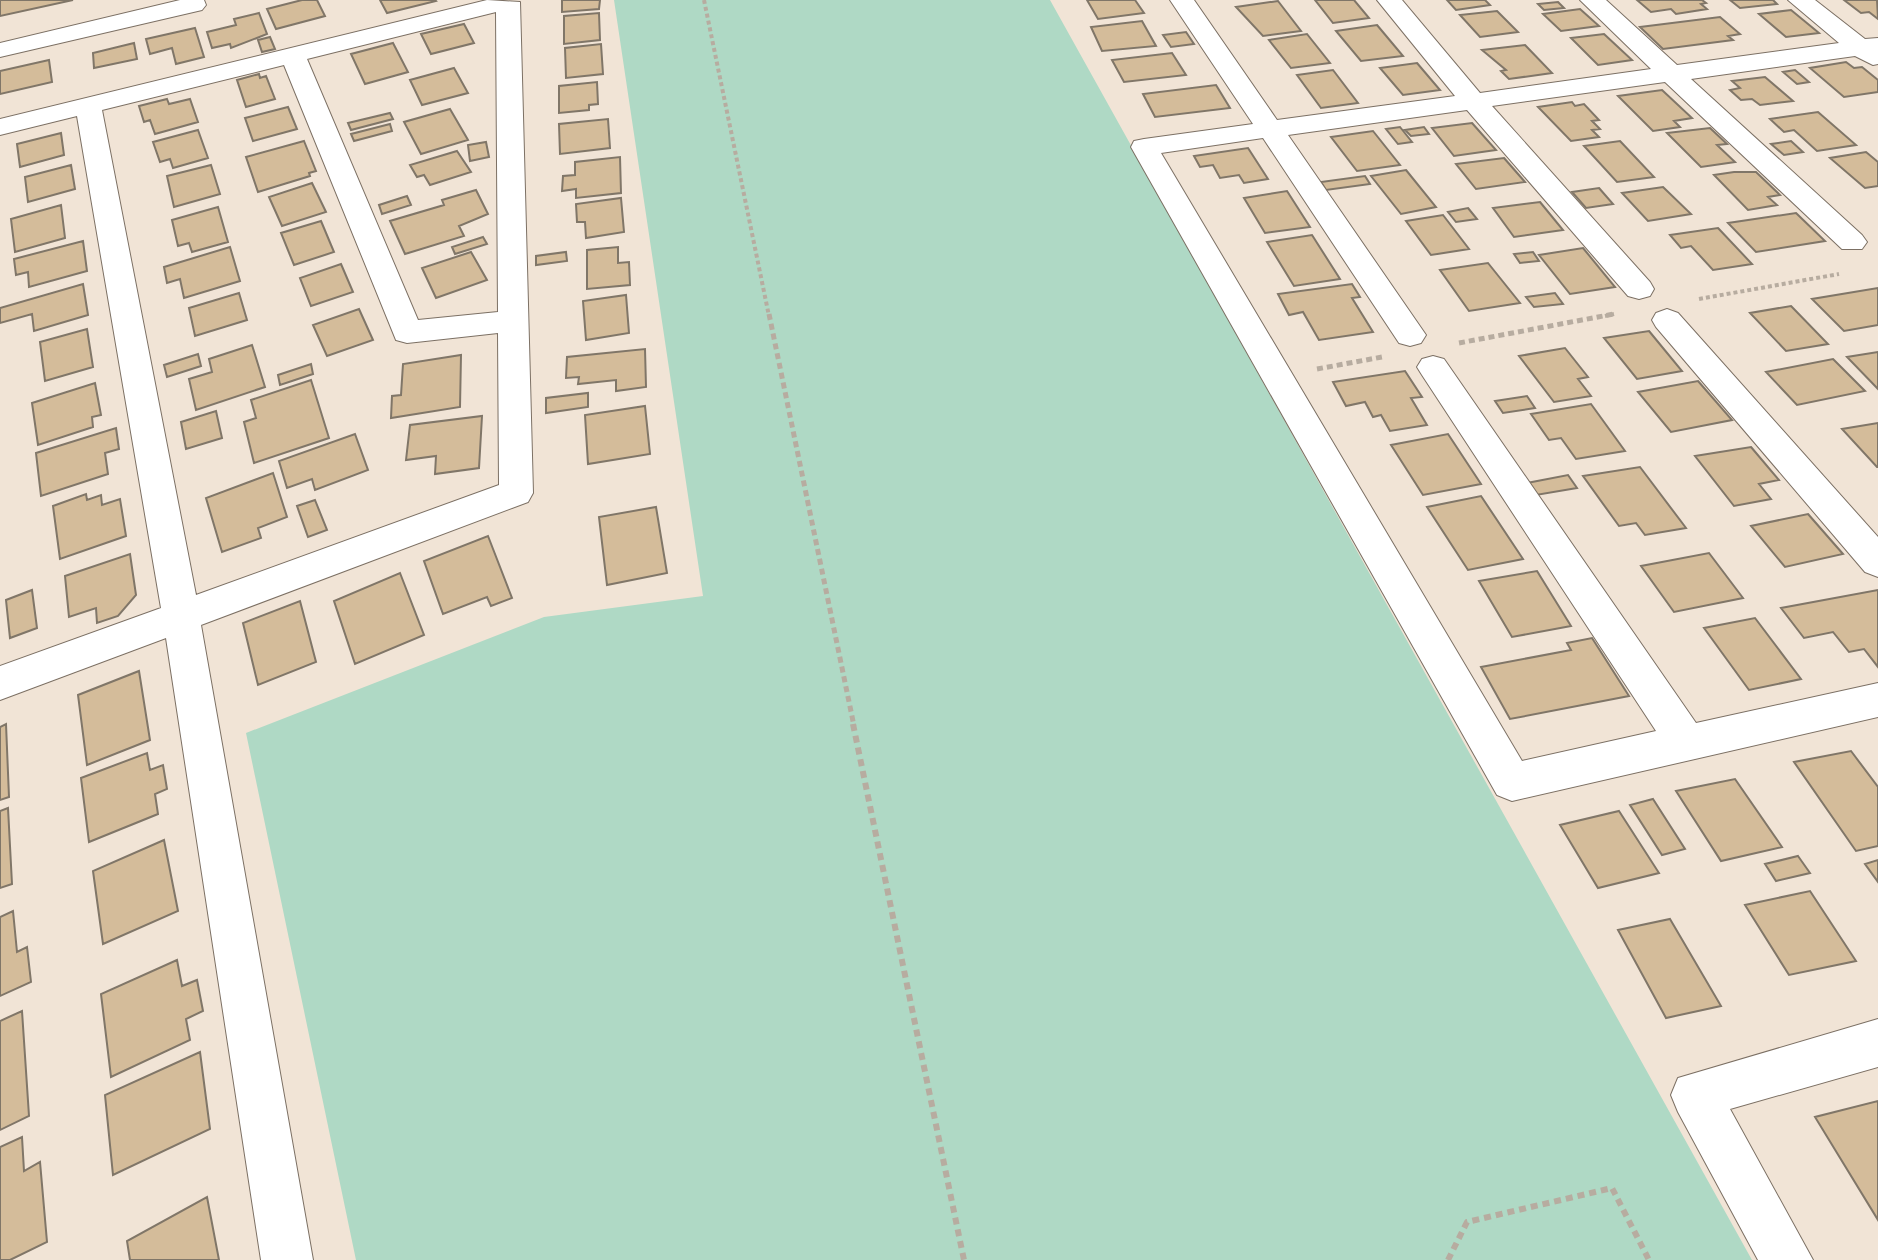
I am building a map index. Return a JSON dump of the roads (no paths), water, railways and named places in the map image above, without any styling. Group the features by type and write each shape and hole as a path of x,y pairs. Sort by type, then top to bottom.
{"street":[{"path":"1182,0 1269,131 1401,345"},
{"path":"1389,0 1472,100 1639,289"},
{"path":"1592,0 1852,242"},
{"path":"1800,0 1872,52"},
{"path":"0,50 201,2"},
{"path":"0,127 508,2 516,493 0,683"},
{"path":"1872,52 1670,72 1144,147 1512,782 1878,700"},
{"path":"293,55 407,332 513,321"},
{"path":"88,106 181,616 287,1260"},
{"path":"1676,311 1878,562"},
{"path":"1442,356 1687,743"},
{"path":"1787,1260 1695,1095 1878,1043"}]}
